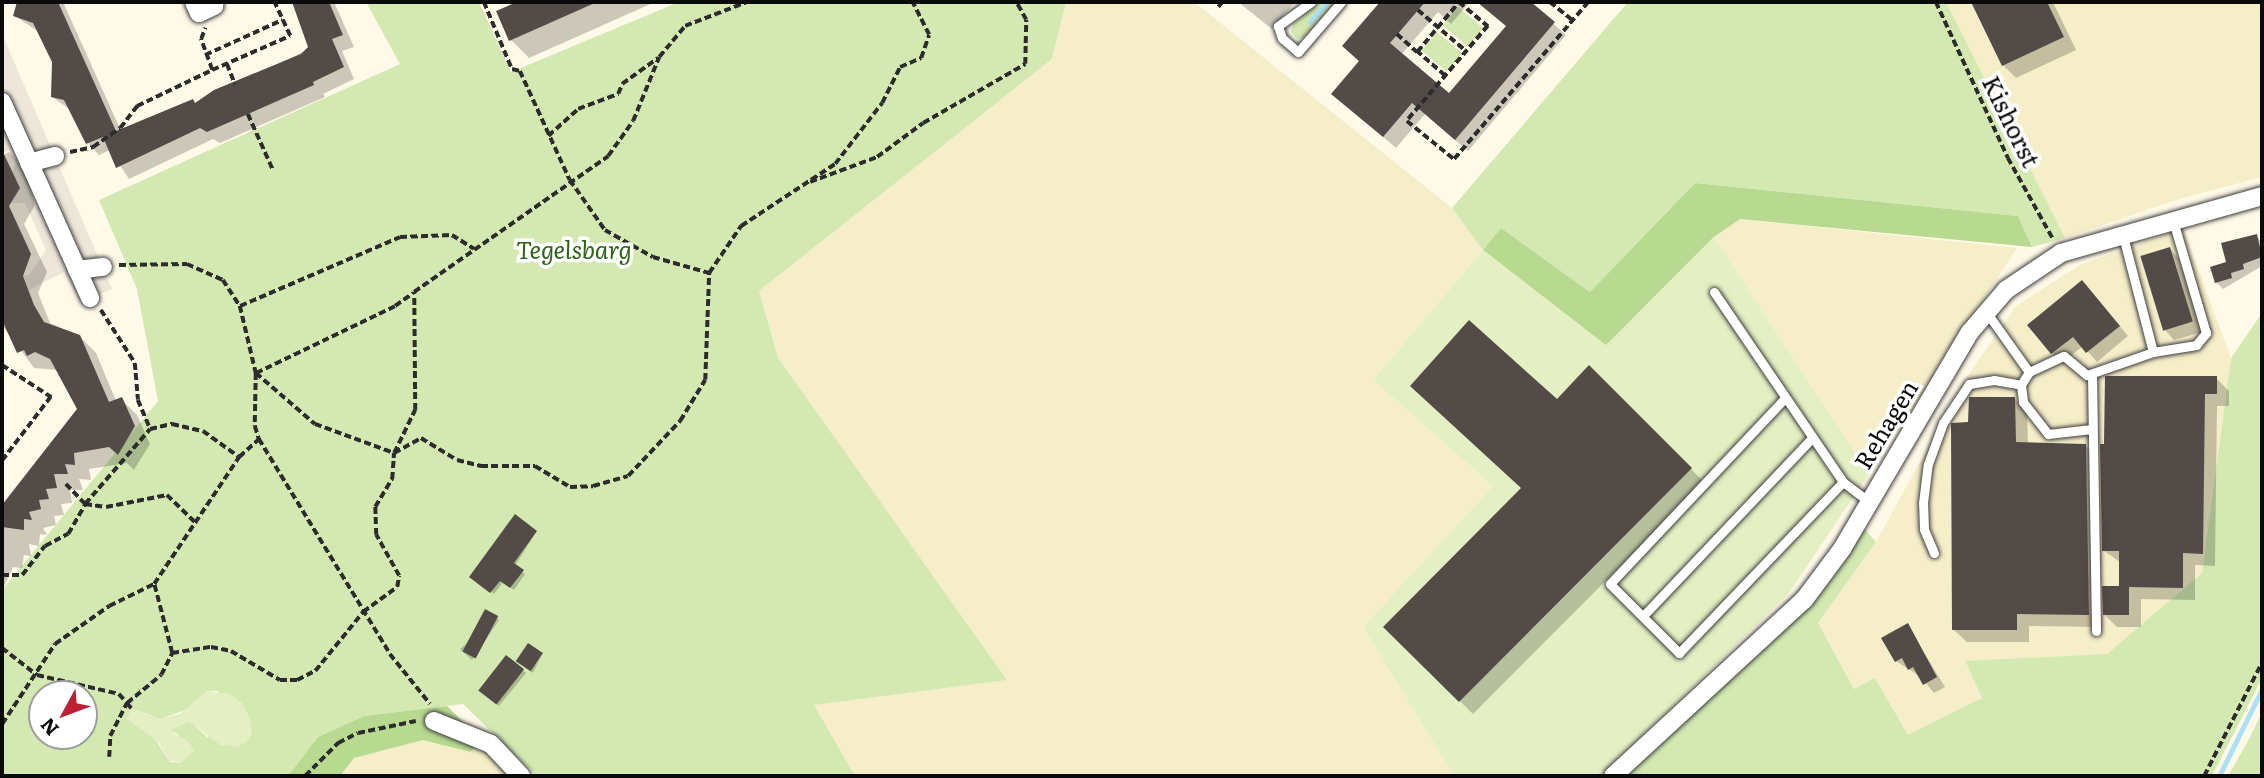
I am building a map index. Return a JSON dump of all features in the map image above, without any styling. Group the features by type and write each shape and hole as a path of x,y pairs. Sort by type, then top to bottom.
{"street":[{"path":"194,2 199,13 214,6"},
{"path":"2,102 8,132 29,163 90,298"},
{"path":"29,163 55,156"},
{"name":"Rehagen","path":"1613,776 1804,600 1842,549 1867,500 1986,312 2006,290 2061,253 2262,196"},
{"path":"77,270 103,267"},
{"path":"435,721 491,744 522,776"}],"lane":[{"path":"1311,2 1278,26 1282,38 1298,52 1341,2"},
{"path":"2092,374 2153,352 2196,345 2206,333 2173,221"},
{"path":"2123,236 2153,352"},
{"path":"1714,292 1843,482 1867,500"},
{"path":"1986,312 2029,372"},
{"path":"2092,374 2064,356 2029,372 2021,385 2023,402 2048,434 2092,429"},
{"path":"2092,374 2096,631"},
{"path":"1934,553 1924,529 1923,503 1928,464 1943,423 1969,384 1994,380 2021,385"},
{"path":"1785,398 1610,584 1679,653 1843,482"},
{"path":"1643,616 1812,438"}],"path":[{"path":"55,156 93,147 120,128 137,106 290,36 274,2"},
{"path":"485,2 512,69 520,71 570,180 605,230 653,257 709,273"},
{"path":"548,136 578,109 618,94 622,84 659,57 685,26 747,2"},
{"path":"256,373 315,424 394,453 421,438 457,460 481,466 535,466 570,486 593,486 628,475 680,421 705,380 709,273 741,226 835,163 858,138 883,103 900,67 920,58 929,35 912,2"},
{"path":"803,185 877,157 923,123 1025,64 1027,20 1016,2"},
{"path":"1218,6 1222,2"},
{"path":"1417,52 1460,2 1488,26 1407,121 1454,159 1588,2"},
{"path":"1550,2 1572,20"},
{"name":"Kishorst","path":"1936,2 2008,158 2061,253"},
{"path":"1418,10 1466,51"},
{"path":"205,55 282,20"},
{"path":"1397,34 1445,76"},
{"path":"201,39 212,70"},
{"path":"256,373 395,306 570,180 608,156 633,121 659,57"},
{"path":"227,64 235,84"},
{"path":"248,114 273,170"},
{"path":"240,306 400,237 452,234 474,249"},
{"path":"103,267 187,264 223,280 240,306 256,373 255,426 259,439 363,612 430,704 435,721 413,721 358,733 321,757 305,776"},
{"path":"172,653 211,647 231,651 281,680 297,680 315,671 363,612 397,587 399,576 376,535 374,521 381,494 392,479 394,453 415,410 414,292"},
{"path":"90,298 113,324 135,363 138,400 150,429"},
{"path":"2,365 51,397 2,461"},
{"path":"2,575 22,575 45,546 68,534 85,504 150,429 172,424 203,431 239,457"},
{"path":"2,724 37,675 55,644 74,628 154,584 239,457 259,439"},
{"path":"66,484 85,504 106,507 167,495 196,523"},
{"path":"109,757 110,736 127,703 161,675 172,653 154,584"},
{"path":"2,648 37,675 119,694 132,709"},
{"path":"2204,776 2262,662"}],"shaded area":[{"path":"1066,2 1194,2 1452,208 1483,250 1373,380 1493,486 1363,627 1454,776 855,776 813,705 1006,680 778,358 759,291 1052,59"},
{"path":"1946,2 2262,2 2262,177 2179,199 2065,238"},
{"path":"2,34 112,289 80,302 64,272 29,290 23,276 29,275 46,250 25,203 2,203 15,163 9,150 2,154"},
{"path":"1740,219 2017,248 1869,474 1714,237"},
{"path":"2183,228 2231,358 2202,573 2107,654 1965,662 1982,698 1908,735 1875,678 1854,689 1818,623 1876,542 1963,383 2016,306 2080,265"},
{"path":"423,740 469,752 483,742 516,776 340,776 353,758"}],"green space":[{"name":"Tegelsbarg","path":"366,2 479,2 511,72 679,2 1066,2 1052,59 759,291 778,358 1007,680 814,705 855,776 537,776 463,704 364,716 318,737 288,776 2,776 2,590 158,401 137,289 99,200 400,64","holes":["207,691 219,691 208,738 190,721 173,726 170,731 178,734 181,763 170,762 136,710 161,719 188,709"]},
{"path":"1319,2 1336,2 1306,37 1297,39 1291,32 1293,24"},
{"path":"1628,2 1946,2 2065,238 2032,247 2018,216 1695,183 1590,292 1501,228 1483,250 1452,208"},
{"path":"1458,7 1483,28 1468,47 1443,25"},
{"path":"1437,32 1462,53 1447,72 1422,50"},
{"path":"1695,183 2018,216 2032,247 1740,219 1714,237 1606,346 1483,250 1501,228 1590,292"},
{"path":"1714,237 1869,474 1789,593 1601,776 1454,776 1363,627 1493,486 1373,380 1483,250 1606,345"},
{"path":"2262,313 2262,678 2212,776 1624,776 1708,700 1862,526 1876,542 1818,623 1854,689 1875,678 1908,735 1982,698 1965,661 2107,654 2202,573 2231,358"},
{"path":"207,691 230,694 242,703 250,718 252,734 246,742 237,747 220,745 189,721 170,731 189,742 194,751 181,763 170,761 159,743 126,718 132,709 161,719 180,714"},
{"path":"447,706 483,742 470,752 423,740 354,758 340,776 288,776 318,737 364,716"},
{"path":"2262,713 2262,776 2228,776 2247,743"}],"building":[{"path":"17,2 58,2 116,131 193,99 195,103 214,90 301,54 308,47 292,2 329,2 343,35 332,39 344,67 313,82 314,85 207,132 200,128 116,168 103,137 86,144 64,100 51,97 52,62 33,23 13,16"},
{"path":"517,2 597,2 509,41 496,11"},
{"path":"1380,2 1425,2 1390,43 1449,93 1506,26 1477,2 1531,2 1555,22 1455,140 1412,103 1383,137 1331,94 1359,61 1342,46"},
{"path":"1971,2 2047,2 2064,37 2002,66"},
{"path":"2,150 20,188 9,206 31,254 23,276 34,305 44,322 80,335 109,402 122,397 135,426 118,455 109,447 74,453 75,465 65,464 68,474 54,474 57,488 46,489 49,499 39,500 41,509 29,512 32,520 24,519 24,530 2,527 2,505 77,409 50,359 35,352 27,356 24,350 17,353 2,320"},
{"path":"2257,234 2262,257 2243,264 2244,269 2231,273 2232,278 2215,283 2210,267 2226,262 2221,243"},
{"path":"2170,247 2193,322 2163,331 2140,256"},
{"path":"2082,280 2120,326 2086,353 2073,337 2051,354 2027,325"},
{"path":"1469,320 1557,399 1589,365 1692,468 1459,702 1383,627 1521,488 1410,386"},
{"path":"2105,376 2217,376 2217,394 2205,394 2203,554 2183,553 2183,588 2129,587 2129,615 2103,615 2102,586 2119,586 2119,551 2102,551 2100,444 2104,444"},
{"path":"1969,397 2015,397 2016,442 2086,444 2089,615 2017,614 2017,630 1952,630 1951,423 1968,422"},
{"path":"515,514 537,531 514,563 524,570 510,588 500,581 490,593 469,577"},
{"path":"485,609 498,616 476,658 462,651"},
{"path":"1908,623 1937,677 1923,685 1913,667 1908,670 1902,658 1895,662 1881,638"},
{"path":"528,643 543,653 531,671 516,661"},
{"path":"506,655 524,669 496,705 478,690"}],"waterway":[{"path":"1310,22 1327,2"},
{"path":"2219,776 2262,689"}]}
